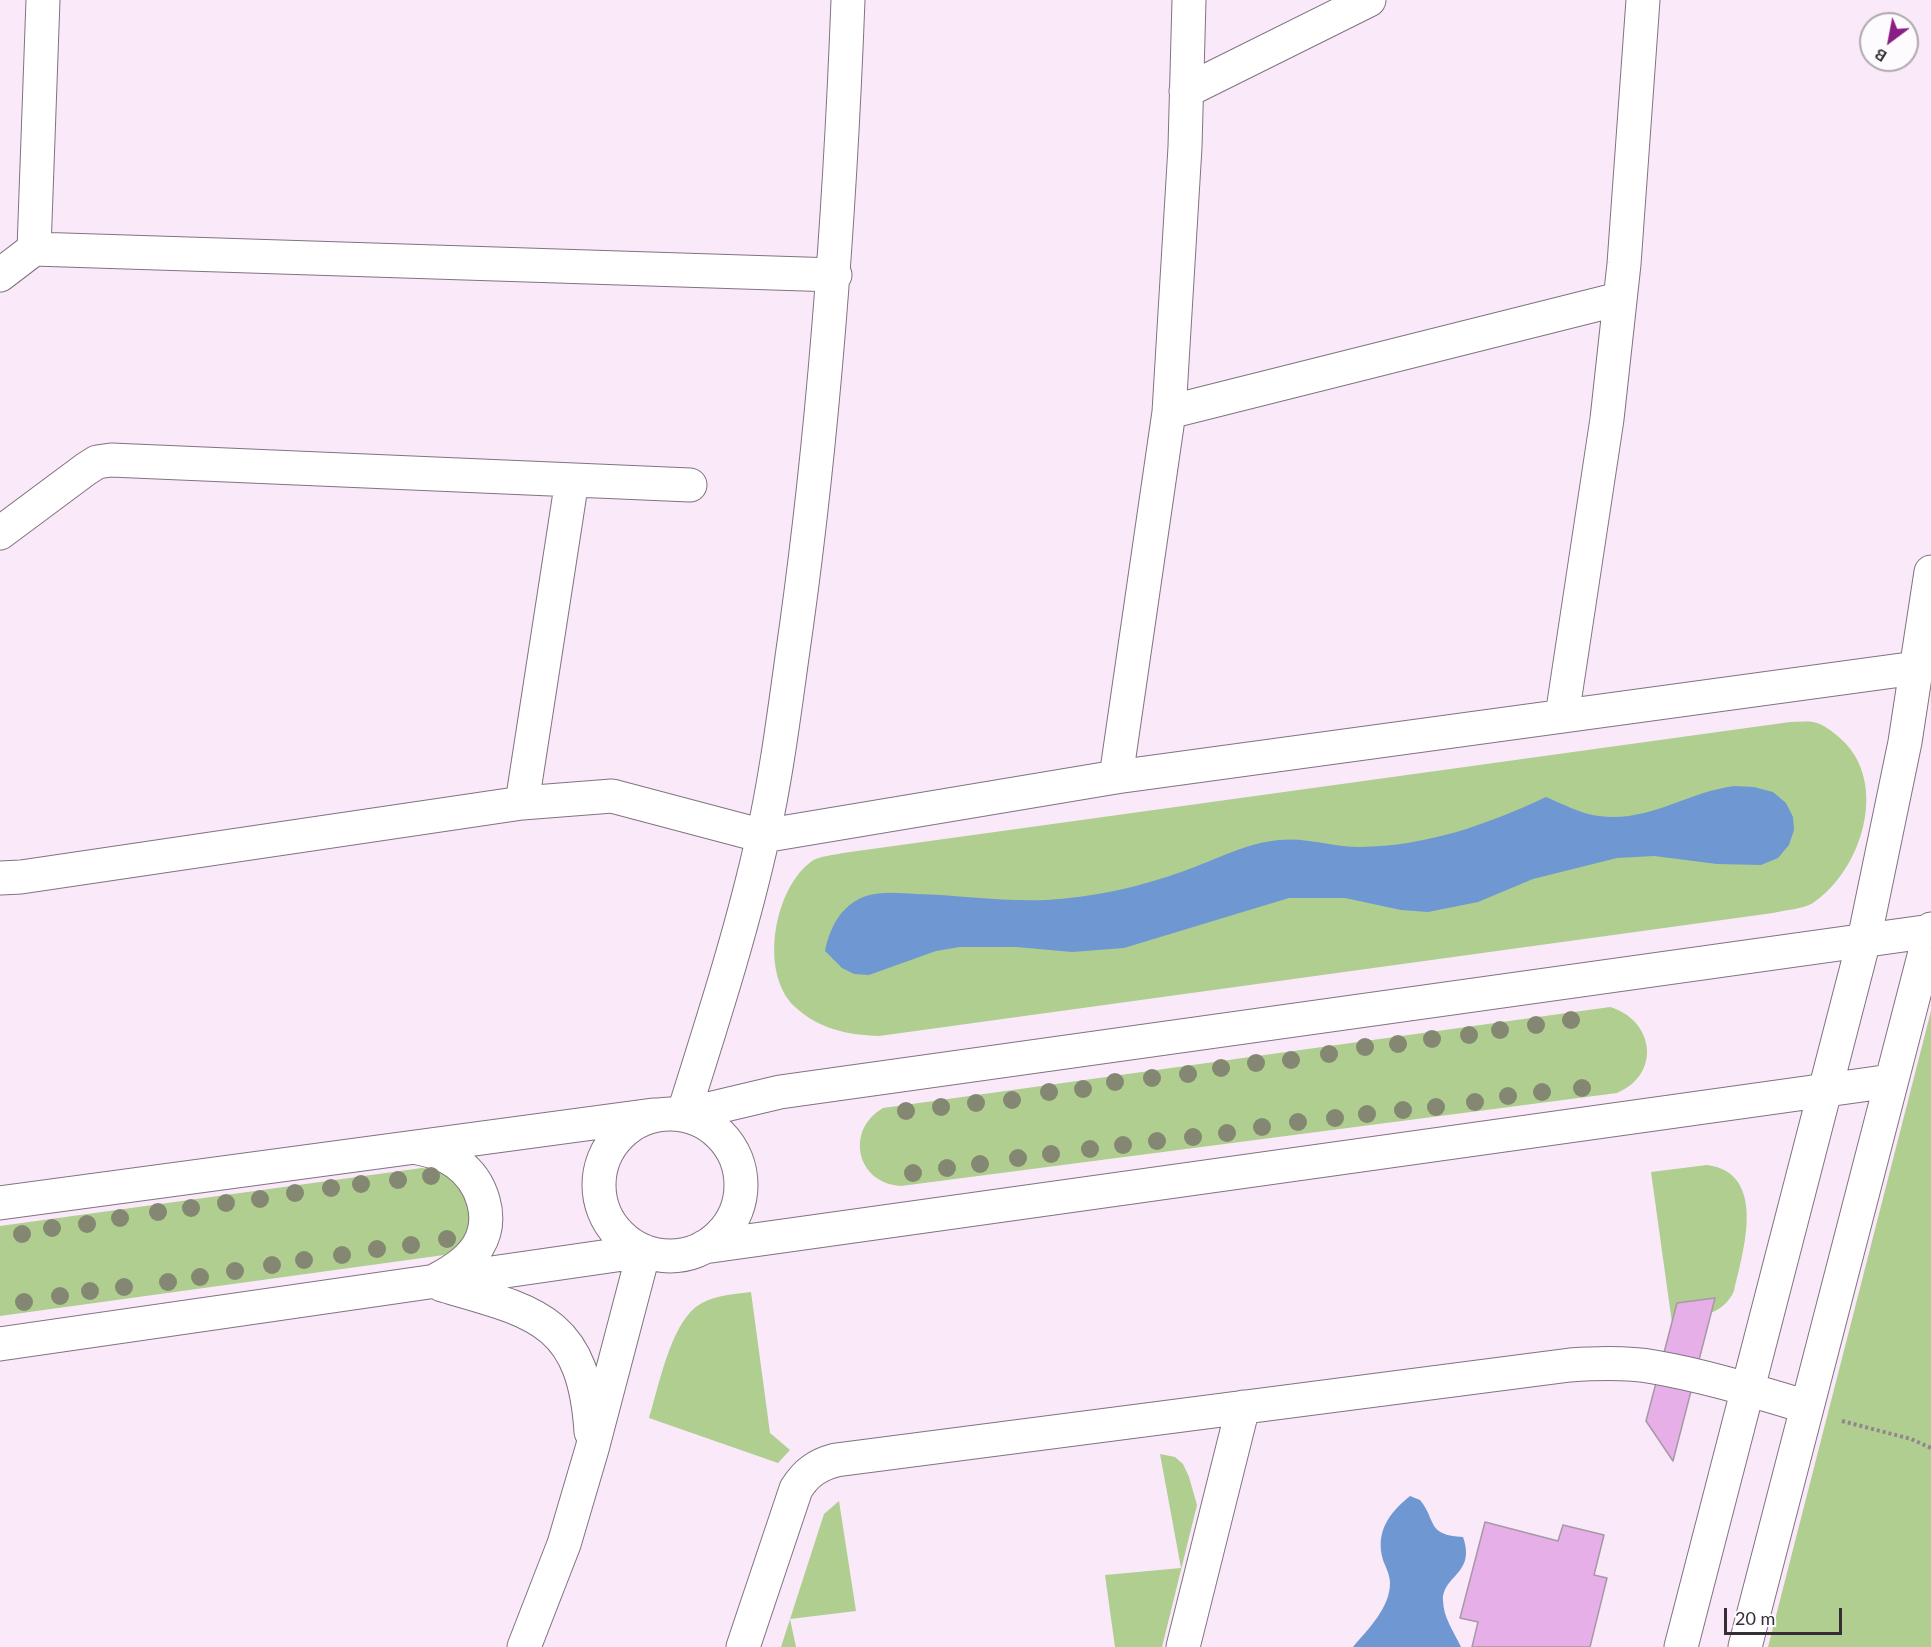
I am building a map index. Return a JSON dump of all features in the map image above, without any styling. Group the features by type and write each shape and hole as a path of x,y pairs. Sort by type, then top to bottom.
{"street":[{"path":"34,249 43,0"},
{"path":"668,1115 711,1026 764,836 806,560 835,274 848,0"},
{"path":"1116,777 1169,412 1189,0"},
{"path":"1186,91 1369,0"},
{"path":"1562,716 1607,419 1635,136 1643,0"},
{"path":"0,275 34,249 835,274"},
{"path":"1169,412 1619,299"},
{"path":"0,532 86,469 97,462 111,460 690,485"},
{"path":"522,803 572,480"},
{"path":"1681,1647 1864,940 1905,742 1931,572"},
{"path":"0,878 21,877 522,803 612,796 764,836 1116,777 1916,668"},
{"path":"644,1251 626,1240 611,1225 602,1206 599,1174 605,1154 616,1137 633,1123 780,1092 1931,930 1745,1647"},
{"path":"0,1344 644,1251 675,1256 704,1247 1892,1081"},
{"path":"0,1203 414,1146 668,1115 710,1126 724,1139 735,1155 740,1174 741,1194 736,1212 719,1237 704,1247"},
{"path":"414,1146 456,1162 478,1187 484,1202 483,1235 478,1246 453,1271 431,1282"},
{"path":"524,1647 564,1544 592,1449 644,1251"},
{"path":"431,1282 527,1311 561,1337 582,1374 589,1399 592,1449"},
{"path":"743,1647 790,1503 804,1477 824,1463 1588,1364 1654,1366 1748,1389 1808,1407"},
{"path":"1183,1647 1243,1407"}],"path":[{"path":"1838,1420 1911,1439 1931,1448"}],"green space":[{"path":"1790,722 1817,723 1841,739 1856,757 1864,779 1866,802 1863,825 1856,849 1845,870 1830,889 1813,903 1799,908 879,1036 834,1029 803,1014 783,991 777,973 774,952 780,910 788,890 799,874 812,861 823,857"},
{"path":"1610,1007 1625,1014 1636,1023 1647,1048 1646,1061 1641,1073 1631,1084 1617,1093 901,1186 886,1183 874,1176 866,1166 861,1154 860,1142 863,1129 883,1108"},
{"path":"1931,1011 1931,1647 1768,1647"},
{"path":"1707,1165 1726,1171 1738,1183 1745,1198 1747,1216 1742,1256 1734,1291 1723,1306 1699,1317 1672,1323 1651,1172"},
{"path":"422,1168 448,1174 458,1182 473,1203 466,1234 459,1244 444,1255 0,1316 0,1226"},
{"path":"751,1292 770,1433 790,1450 778,1463 649,1418 674,1338 691,1311 714,1298"},
{"path":"1160,1454 1175,1457 1183,1464 1197,1505 1162,1647 1115,1647 1105,1575 1181,1568"},
{"path":"839,1501 856,1611 790,1619 824,1514"},
{"path":"790,1619 796,1647 781,1647"}],"water":[{"path":"1734,786 1754,787 1773,792 1786,803 1793,817 1794,830 1789,845 1778,858 1761,865 1717,864 1654,856 1617,858 1533,879 1478,902 1428,912 1401,910 1345,898 1289,898 1124,948 1072,952 1016,947 960,947 936,951 869,975 854,974 842,968 825,951 834,925 843,911 857,900 872,894 898,893 1031,900 1082,896 1151,882 1243,848 1267,842 1289,839 1350,847 1385,846 1456,832 1546,797 1586,813 1617,817 1651,811 1700,794"},
{"path":"1410,1496 1420,1500 1438,1530 1451,1536 1463,1537 1466,1549 1465,1559 1444,1592 1443,1600 1447,1618 1461,1647 1353,1647 1377,1618 1386,1601 1390,1583 1381,1550 1382,1532 1390,1516"}],"building":[{"path":"1715,1298 1673,1461 1646,1421 1677,1303"},
{"path":"1485,1522 1558,1541 1563,1525 1604,1535 1594,1575 1607,1578 1590,1647 1472,1647 1478,1622 1460,1618"}]}
